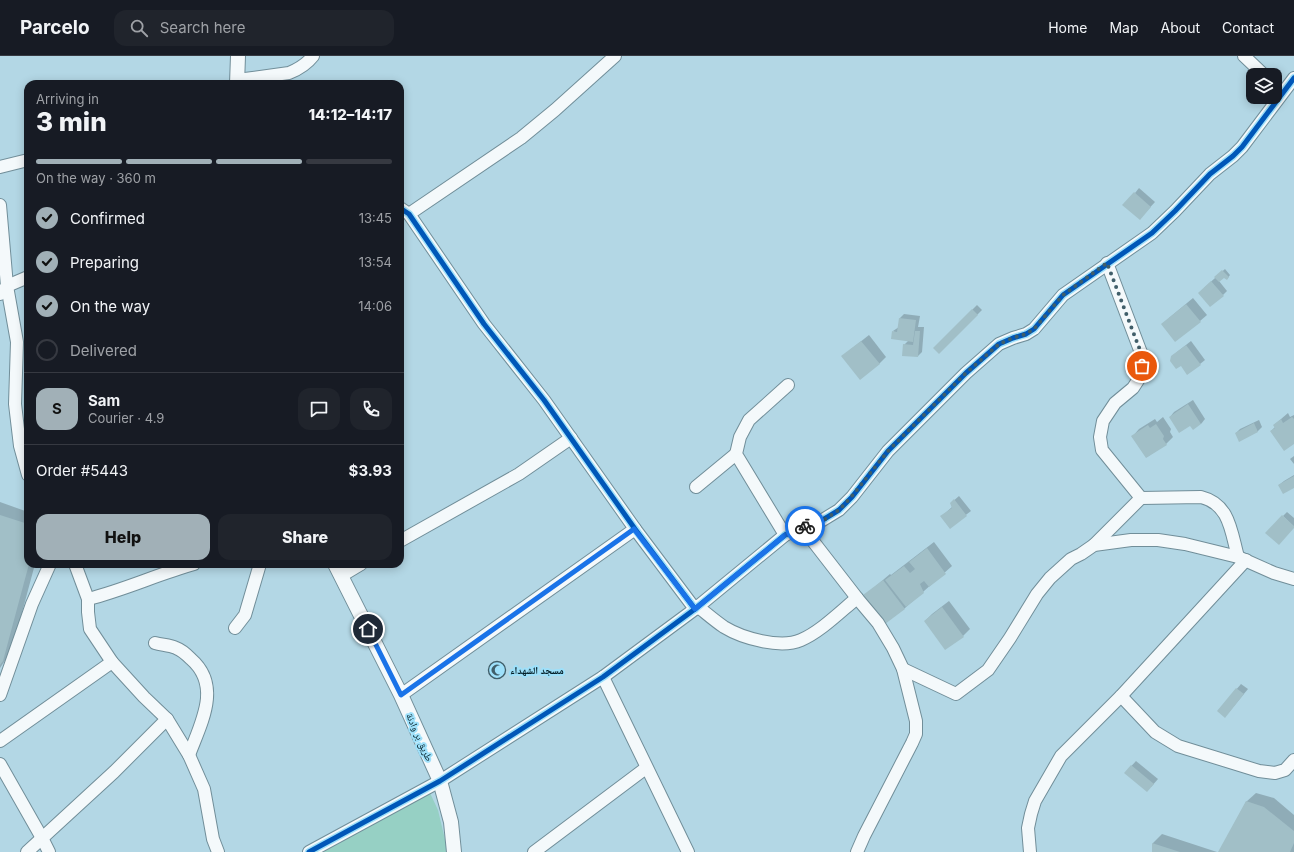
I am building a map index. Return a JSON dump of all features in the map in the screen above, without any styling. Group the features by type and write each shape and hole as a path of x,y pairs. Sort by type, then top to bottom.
{"street":[{"path":"237,80 238,56"},
{"path":"249,80 289,73 297,70 307,63 313,56"},
{"path":"616,56 521,138 405,211 484,324 544,400 634,529 696,607 724,627 750,639 786,643 800,641 813,633 857,598"},
{"path":"1244,56 1257,68"},
{"path":"1282,87 1294,78"},
{"path":"309,852 440,781 603,677 696,607 785,535 802,527 822,521 839,510 888,451 966,373 999,344 1026,334 1034,329 1063,295 1152,233 1210,174 1242,147 1269,104"},
{"path":"0,167 24,161"},
{"path":"0,205 4,290 17,342 15,404 20,446 24,461"},
{"path":"1107,263 1143,358 1142,374 1133,388 1115,403 1103,420 1100,437 1102,450 1141,498"},
{"path":"4,290 24,279"},
{"path":"696,488 736,454 740,437 749,420 788,385"},
{"path":"404,539 519,474 571,438"},
{"path":"736,454 785,535"},
{"path":"902,669 956,694 988,670 1037,594 1050,578 1071,559 1094,545 1141,498 1201,497 1210,499 1220,506 1228,519 1242,558"},
{"path":"802,527 878,623 893,648 902,669 916,721 916,734 857,852"},
{"path":"401,695 634,529"},
{"path":"1094,545 1131,540 1158,540 1185,544 1242,558 1274,573 1294,579"},
{"path":"1030,852 1028,828 1035,801 1061,756 1121,696 1242,558"},
{"path":"0,695 32,604 48,568"},
{"path":"76,568 88,599 90,630 112,662 144,697 167,719 189,755 204,789 213,839 218,852"},
{"path":"88,599 110,593 180,568"},
{"path":"235,628 245,615 259,568"},
{"name":"طريق بر وادنة","path":"338,570 401,695 440,781 450,822 454,852"},
{"path":"155,644 176,648 187,654 202,670 207,684 208,693 205,712 189,755"},
{"path":"0,742 112,662"},
{"path":"603,677 688,852"},
{"path":"1121,696 1155,732 1178,746 1259,771 1275,773 1285,770 1294,760"},
{"path":"27,852 114,772 167,719"},
{"path":"0,764 49,852"},
{"path":"534,852 646,768"}],"green space":[{"path":"430,793 438,810 448,852 320,852"}],"building":[{"path":"1134,192 1151,207 1140,220 1122,205"},
{"path":"1222,270 1229,277 1227,280 1224,278 1219,282 1214,277"},
{"path":"1211,281 1224,296 1210,307 1198,293"},
{"path":"1186,304 1201,322 1175,342 1161,324"},
{"path":"972,309 978,315 939,354 933,348"},
{"path":"899,318 916,320 913,342 891,339 892,331 897,332"},
{"path":"915,331 920,331 918,357 902,356 903,344 913,345"},
{"path":"861,341 880,364 860,380 841,356"},
{"path":"1186,345 1201,365 1187,375 1181,366 1176,369 1170,361 1171,356"},
{"path":"1188,404 1201,424 1193,430 1190,426 1179,433 1169,417"},
{"path":"1292,417 1294,419 1294,444 1284,451 1270,431 1275,428 1273,425 1281,419 1283,423"},
{"path":"1254,423 1258,432 1239,442 1235,433"},
{"path":"1156,424 1164,436 1163,439 1167,445 1146,458 1131,436 1148,425 1150,428"},
{"path":"1294,476 1294,488 1283,494 1278,485"},
{"path":"954,499 967,516 950,529 940,516 952,508 950,503"},
{"path":"0,515 24,523 24,568 28,568 3,661 0,665"},
{"path":"1282,515 1294,526 1294,528 1279,545 1265,533"},
{"path":"927,548 946,574 929,587 924,581 920,584 924,593 906,607 885,580 904,566 910,573 915,569 909,562"},
{"path":"883,580 905,609 885,624 863,595"},
{"path":"942,607 964,637 945,650 924,621"},
{"path":"1236,688 1244,694 1225,718 1217,711"},
{"path":"1131,765 1154,784 1147,792 1124,773"},
{"path":"1246,801 1264,807 1294,831 1294,843 1290,852 1218,852"},
{"path":"1152,843 1180,852 1152,852"}],"cycle path":[{"path":"309,852 440,781 603,677 695,609 785,535 802,527 821,521 839,510 852,497 888,451 966,373 999,344 1026,334 1034,329 1063,295 1152,233 1210,174 1242,147 1294,78"},
{"path":"404,211 409,214 484,324 544,400 635,529 695,609"}],"way so far":[{"path":"805,526 822,521 839,510 888,451 966,373 999,344 1026,334 1034,329 1063,295 1107,263 1143,358 1142,366"}],"place":[{"name":"مسجد الشهداء","path":"497,670"}],"route":[{"path":"368,629 401,695 634,529 695,609 785,535 805,526"}]}
